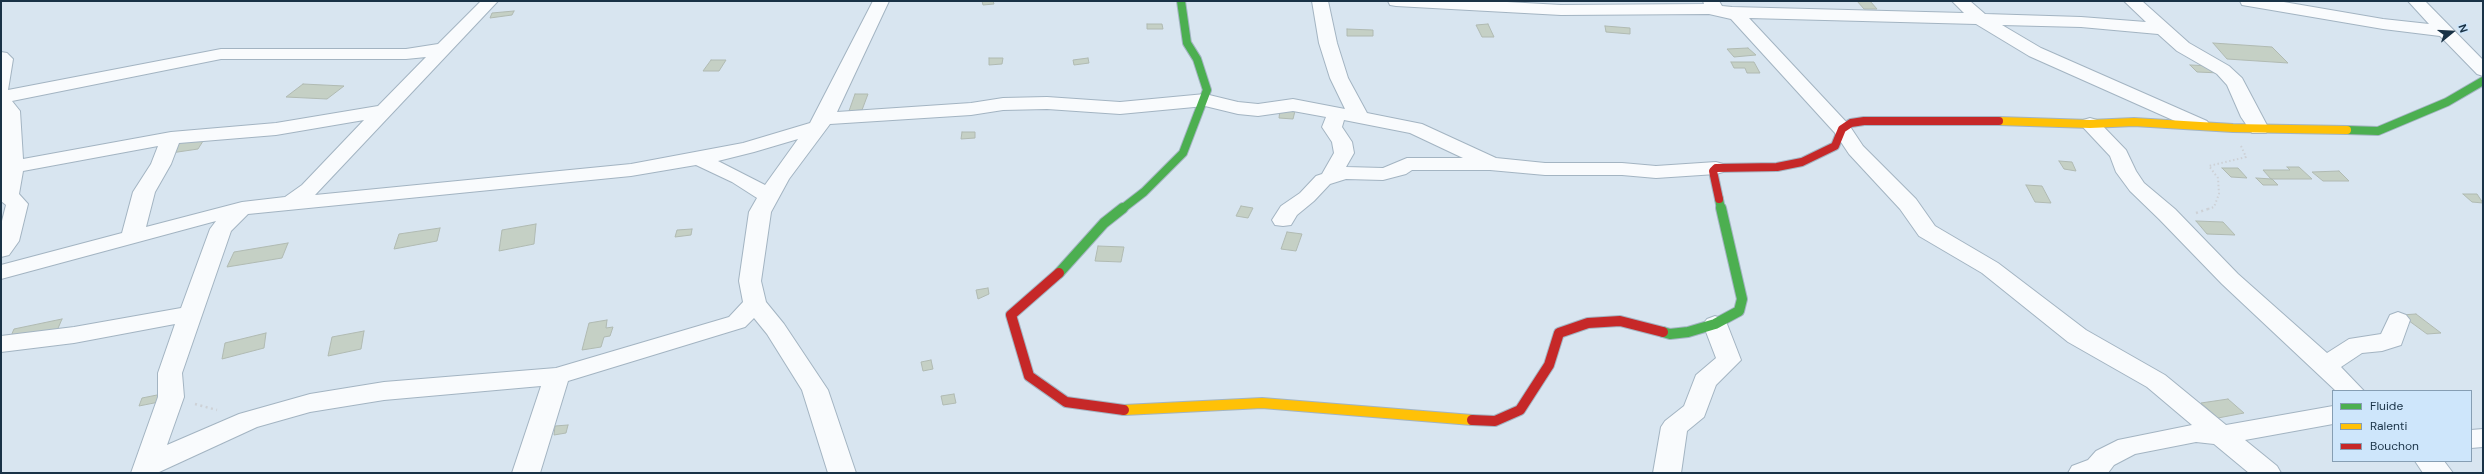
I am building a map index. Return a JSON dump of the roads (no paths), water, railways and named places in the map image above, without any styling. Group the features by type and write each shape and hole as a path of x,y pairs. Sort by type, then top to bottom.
{"street":[{"path":"291,203 309,190 490,1"},
{"path":"842,473 815,390 776,329 755,304 750,281 760,212 779,178 820,123 881,1"},
{"path":"1181,1 1180,5 1187,43 1197,59 1207,90 1205,100 1183,153 1144,192 1104,223 1070,263 1011,316 1029,376 1066,402 1132,411 1262,403 1364,413 1495,421 1520,410 1549,365 1559,333 1588,323 1620,321 1670,334 1688,332 1714,324 1740,310 1742,298 1721,209 1719,189 1713,171 1716,168"},
{"path":"1320,1 1328,43 1339,78 1359,117"},
{"path":"1396,1 1561,10 1719,8 1983,21 2127,25 2162,29"},
{"path":"1960,1 1983,21 2041,56 2200,125"},
{"path":"2248,1 2383,24 2446,31"},
{"path":"2416,1 2483,70"},
{"path":"2127,25 2134,15 2137,6 2183,47 2223,70 2235,82 2244,97 2251,117 2259,129"},
{"path":"1719,8 1842,129 1856,150 1878,170 1908,204 1927,231 1990,268 2077,336 2156,381 2267,473"},
{"path":"1,250 8,241 17,204 8,196 7,168 10,111 1,98 221,54 406,54 444,49"},
{"path":"1,57 4,59 1,87"},
{"path":"1282,220 1316,186 1330,177 1344,173 1383,174 1399,170 1407,164 1492,164 1545,168 1622,169 1656,172 1716,168 1777,167 1802,162 1836,146 1842,129 1851,123 1880,120 2001,120 2090,124 2134,122 2259,129 2378,131 2447,102 2483,81"},
{"path":"1,288 9,270 242,208 445,190 631,170 698,159 747,148 820,123 970,109 1003,104 1047,102 1120,108 1205,100 1238,108 1258,110 1293,105 1337,115 1359,117 1415,128 1492,164"},
{"path":"7,168 171,138 276,129 384,112"},
{"path":"1330,177 1344,153 1342,142 1332,127 1337,115"},
{"path":"2090,124 2120,154 2126,172 2137,186 2167,214 2230,279 2326,366 2350,390"},
{"path":"132,238 144,192 161,164 171,138"},
{"path":"698,159 740,178 769,196"},
{"path":"145,469 171,397 170,373 221,229 242,208"},
{"path":"145,469 248,420 310,403 384,391 557,376 737,322 755,304"},
{"path":"1,344 74,335 190,314"},
{"path":"2326,366 2345,351 2358,345 2382,343 2392,339 2398,320"},
{"path":"1667,473 1674,427 1695,411 1705,381 1729,360 1714,324"},
{"path":"526,473 557,376"},
{"path":"2082,473 2098,467 2105,458 2127,448 2196,433 2221,435 2332,415"},
{"path":"2472,439 2483,438"},
{"path":"2429,462 2439,473"}]}
